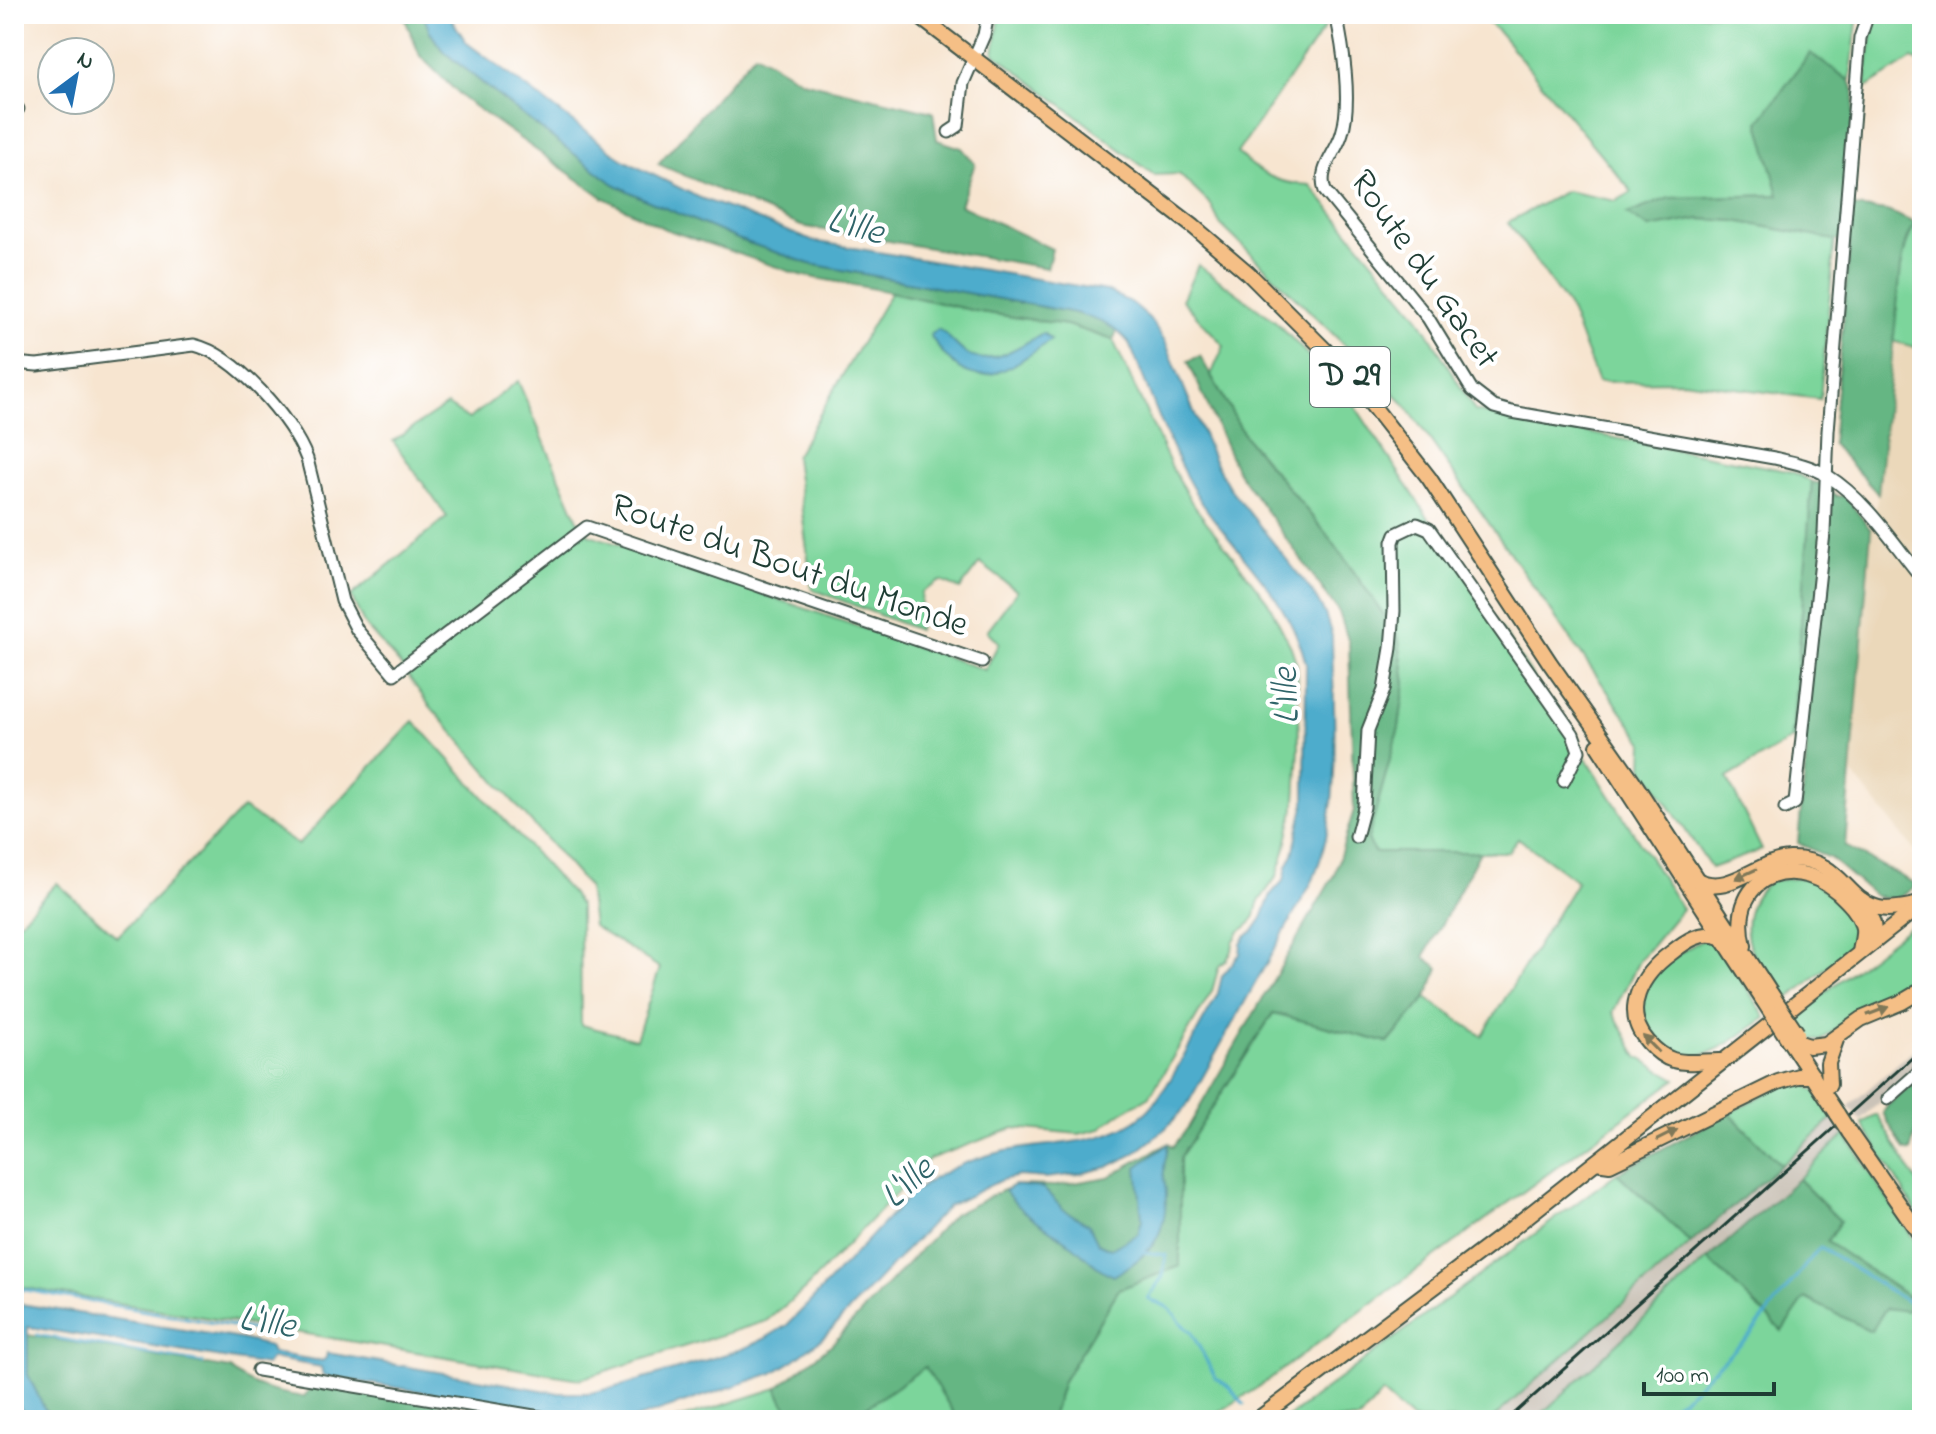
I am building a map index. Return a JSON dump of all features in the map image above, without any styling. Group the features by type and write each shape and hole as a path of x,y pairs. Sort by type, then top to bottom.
{"main road":[{"name":"D 29","path":"916,14 1194,227 1298,320 1343,368 1421,467 1550,663 1601,733 1693,883 1721,937 1829,1085 1841,1112"},
{"path":"1693,883 1716,885 1782,859 1801,860 1829,870 1863,901 1886,909 1922,904"},
{"path":"1713,905 1735,904 1777,874 1796,871 1814,875 1844,897 1858,916 1863,931 1860,952"},
{"name":"D 29","path":"1693,883 1713,905 1746,954 1767,997"},
{"path":"1746,954 1740,926 1747,898"},
{"path":"1863,901 1873,923 1875,941"},
{"path":"1257,1420 1506,1233 1922,904"},
{"path":"1721,937 1710,934 1696,937 1660,961 1639,989 1635,1011 1642,1034 1666,1057 1686,1062 1723,1061"},
{"path":"1796,1039 1822,1045 1861,1019 1909,999 1922,990"},
{"path":"1829,1085 1828,1063 1837,1037"},
{"name":"D 29","path":"1796,1039 1813,1076 1841,1112 1922,1237"},
{"path":"1596,1162 1610,1164 1778,1082 1798,1076 1813,1076"}],"street":[{"path":"949,132 958,126 963,83 984,35 988,14"},
{"name":"Route du Gacet","path":"1336,14 1345,121 1340,140 1323,173 1325,191 1428,318 1472,390 1494,407 1512,412 1774,458 1827,475 1852,495 1922,578"},
{"path":"1785,808 1795,803 1824,533 1828,431 1860,38 1868,14"},
{"name":"Route du Bout du Monde","path":"14,363 37,365 194,345 211,349 230,363 288,421 299,439 307,459 342,601 357,630 394,674 587,527 982,662"},
{"path":"1356,837 1364,807 1368,730 1384,690 1391,648 1393,542 1396,534 1417,524 1429,529 1573,734 1579,751 1564,781"},
{"path":"1888,1099 1922,1069"},
{"path":"258,1370 558,1420"}],"shaded area":[{"path":"1892,341 1922,349 1922,859 1851,772 1871,530 1878,494"},
{"path":"1922,1042 1922,1065 1860,1120 1849,1106"},
{"path":"1834,1118 1845,1134 1535,1420 1491,1420"}],"green space":[{"path":"403,14 423,14 430,32 443,51 614,184 644,199 740,240 810,264 1075,313 1118,329 1113,340 1067,325 980,312 800,275 665,229 604,198 464,99 420,56"},
{"path":"1000,14 1129,14 1145,20 1149,14 1327,14 1329,21 1237,153 1270,176 1288,183 1310,185 1417,314 1475,411 1793,472 1812,482 1792,739 1727,778 1762,850 1711,868 1643,767 1644,743 1404,403 1220,224 1211,205 1179,174 1154,175 994,53"},
{"path":"1477,14 1858,14 1850,81 1810,53 1780,195 1669,198 1649,228 1699,219 1735,221 1835,239 1820,399 1682,381 1598,382 1569,308 1508,222 1566,191 1616,201 1632,192 1498,31"},
{"path":"1880,14 1922,14 1922,63 1912,59 1865,89 1873,26"},
{"path":"755,53 802,81 933,112 937,140 962,148 975,164 960,205 1052,249 1047,268 801,226 658,164"},
{"path":"1810,53 1850,81 1855,91 1846,206 1887,211 1915,223 1906,242 1901,267 1878,494 1832,444 1850,243 1735,221 1699,219 1649,228 1627,214 1669,198 1779,195 1759,122"},
{"path":"1915,223 1922,228 1922,349 1892,341 1901,266"},
{"path":"1198,265 1275,321 1351,400 1682,909 1639,961 1613,1012 1638,1057 1676,1079 1260,1386 1207,1420 1051,1420 1063,1381 1119,1289 1180,1266 1180,1158 1274,1012 1388,1043 1426,998 1482,1036 1577,881 1518,838 1508,852 1374,852 1367,839 1399,727 1405,683 1398,635 1330,538 1246,438 1211,375 1224,346 1182,300"},
{"path":"891,292 980,312 1067,325 1113,340 1173,470 1192,503 1268,602 1297,665 1299,748 1296,800 1277,876 1258,903 1255,916 1233,942 1226,961 1219,966 1212,991 1150,1096 1100,1129 1079,1134 1014,1128 929,1159 805,1289 766,1321 580,1379 14,1286 14,927 57,883 117,937 243,808 298,845 414,721 580,906 581,1025 636,1039 660,968 593,926 588,887 429,705 398,662 364,624 351,596 447,517 393,441 447,405 469,419 518,381 578,520 588,534 985,670 999,643 987,631 1017,591 980,563 960,589 941,581 922,592 918,630 812,589 795,457"},
{"path":"1200,356 1246,438 1330,538 1398,635 1405,683 1399,727 1368,839 1374,852 1480,852 1424,957 1439,968 1426,998 1388,1043 1273,1013 1180,1158 1180,1266 1119,1289 1063,1381 1051,1420 958,1420 925,1367 848,1420 792,1420 777,1388 832,1344 954,1214 1014,1185 1056,1186 1108,1177 1169,1143 1173,1147 1189,1126 1334,875 1354,810 1349,643 1339,612 1236,469 1188,361"},
{"path":"1812,482 1824,484 1835,496 1845,496 1871,530 1845,846 1917,885 1898,899 1875,896 1830,858 1798,843 1807,747 1792,739"},
{"path":"1807,877 1844,904 1860,931 1855,944 1783,1003 1753,955 1746,928 1748,915 1756,896 1770,882"},
{"path":"1922,917 1922,982 1900,997 1853,1016 1821,1041 1803,1037 1792,1018"},
{"path":"1703,940 1719,944 1766,1018 1731,1042 1695,1056 1681,1054 1656,1042 1642,1019 1640,1006 1644,992 1662,968"},
{"path":"1798,1080 1814,1090 1834,1118 1781,1165 1729,1113"},
{"path":"1912,1084 1922,1099 1922,1129 1916,1131 1910,1152 1904,1150 1883,1113"},
{"path":"1729,1113 1781,1165 1691,1243 1617,1173"},
{"path":"1877,1115 1922,1190 1922,1222 1862,1123"},
{"path":"1845,1134 1922,1252 1922,1420 1535,1420 1708,1259 1782,1331 1805,1298 1871,1331 1886,1308 1907,1310 1913,1299 1827,1242 1840,1221 1798,1179"},
{"path":"1617,1173 1691,1243 1491,1420 1412,1420 1382,1393 1359,1420 1284,1420"},
{"path":"1798,1179 1840,1221 1827,1242 1913,1300 1906,1311 1886,1308 1871,1331 1805,1298 1782,1331 1708,1259"},
{"path":"28,1335 230,1369 255,1385 304,1397 315,1382 486,1411 482,1420 50,1420 28,1375"},
{"path":"925,1366 958,1420 848,1420"},
{"path":"777,1388 792,1420 676,1420"}],"water":[{"path":"423,14 448,14 467,43 625,161 698,197 813,241 1107,291 1130,302 1149,318 1165,341 1213,459 1229,487 1314,594 1325,614 1332,636 1335,729 1333,791 1323,851 1313,880 1186,1107 1164,1130 1134,1154 1108,1167 1079,1174 1045,1178 1019,1176 1001,1180 948,1206 825,1336 773,1373 632,1420 592,1420 515,1408 517,1420 492,1420 498,1411 495,1403 323,1376 321,1367 271,1358 266,1365 28,1327 28,1375 50,1420 27,1420 14,1396 14,1303 241,1339 269,1346 272,1353 322,1361 327,1353 559,1393 590,1393 621,1386 743,1349 787,1325 908,1197 934,1178 992,1154 1103,1136 1132,1123 1145,1113 1179,1064 1218,993 1222,976 1240,954 1245,937 1262,918 1271,894 1284,880 1293,854 1305,802 1306,664 1299,641 1275,598 1214,520 1189,482 1129,343 1117,331 1075,313 810,264 740,240 644,199 614,184 443,51 430,32"},
{"path":"938,329 967,354 985,359 1006,353 1043,333 1051,340 1001,371 986,375 972,374 959,368 945,355 930,335"},
{"path":"1168,1144 1164,1173 1165,1210 1159,1234 1146,1253 1114,1276 1097,1267 1028,1214 1005,1191 1014,1185 1043,1188 1063,1209 1089,1225 1098,1243 1111,1249 1138,1234 1142,1219 1137,1167"}],"waterway":[{"path":"1650,1420 1686,1396 1751,1334 1820,1247 1919,1309 1922,1306"},
{"path":"1144,1252 1166,1255 1163,1276 1148,1299 1165,1305 1191,1332 1216,1378 1244,1404"},
{"name":"L'Ille","path":"14,1288 278,1334"},
{"path":"37,1335 203,1363"}],"railway":[{"path":"1507,1420 1922,1049"}]}
